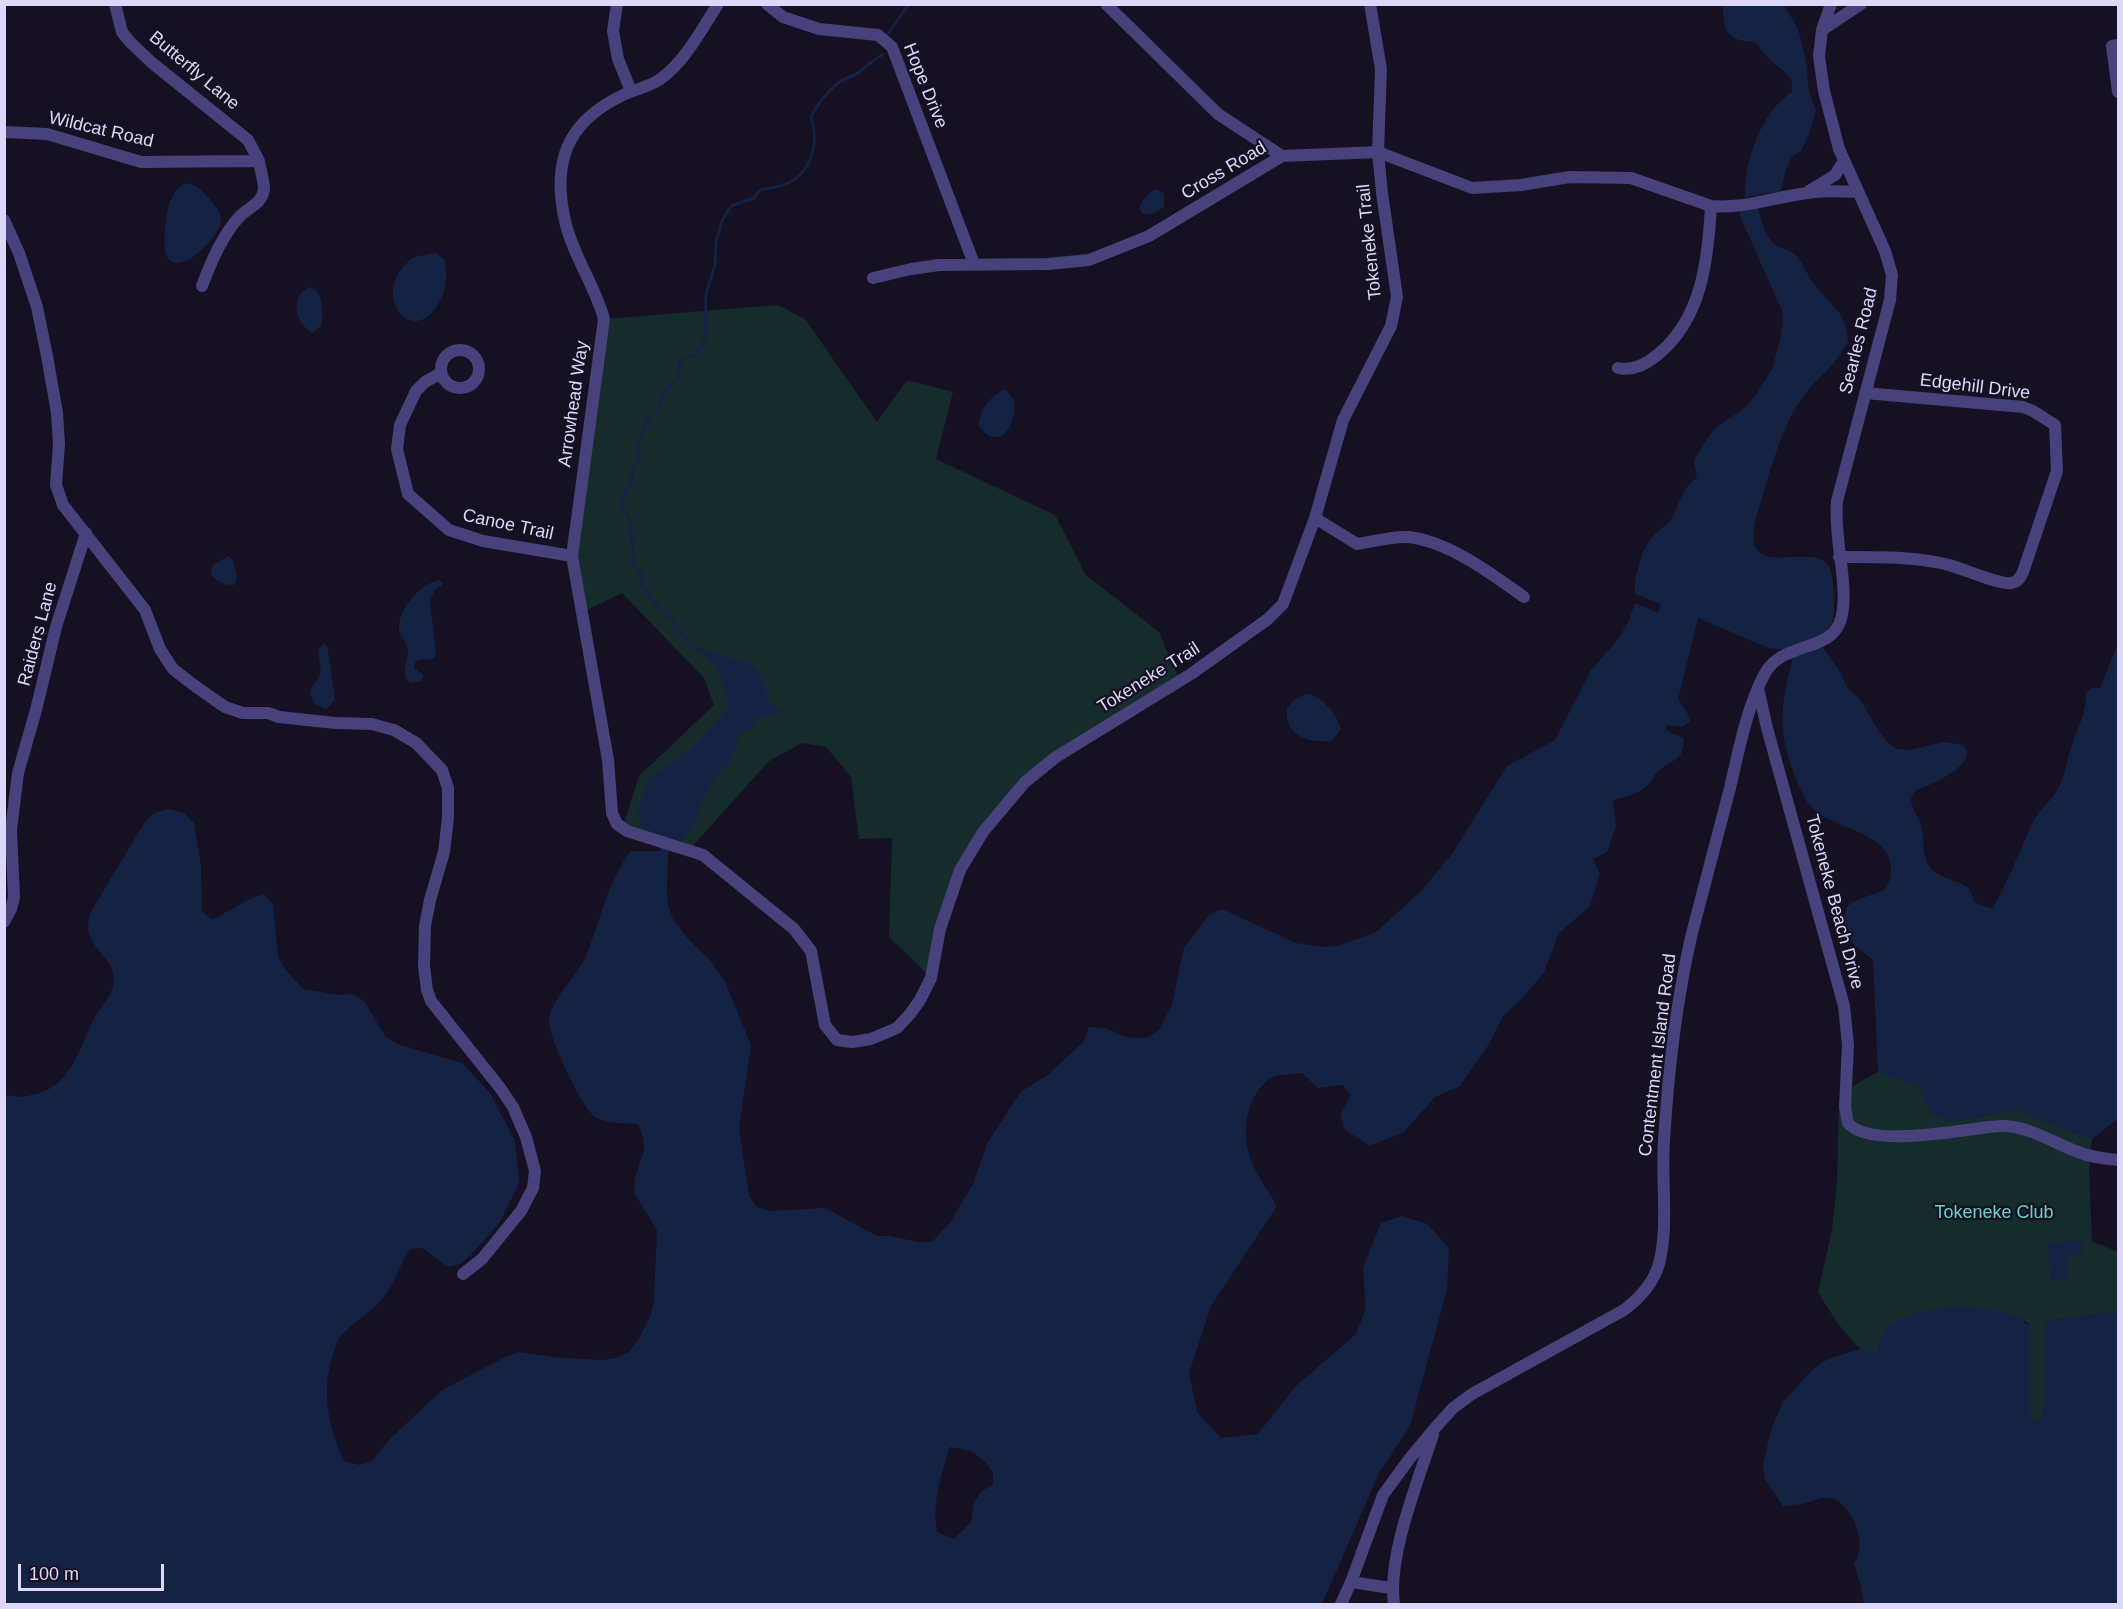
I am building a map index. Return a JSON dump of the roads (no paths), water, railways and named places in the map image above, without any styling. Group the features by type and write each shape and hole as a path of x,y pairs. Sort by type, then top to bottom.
{"street":[{"name":"Butterfly Lane","path":"116,4 122,32 130,42 151,62 248,140 259,161"},
{"path":"617,4 613,31 618,59 631,91"},
{"name":"Arrowhead Way","path":"672,846 622,829 612,813 606,751 572,556 604,319 599,301 566,223 561,196 562,165 567,143 576,128 602,106 658,80 679,62 718,4"},
{"name":"Hope Drive","path":"767,4 783,17 819,29 878,35 892,47 974,264"},
{"path":"1106,4 1218,114 1282,156"},
{"name":"Tokeneke Trail","path":"672,846 695,852 716,864 794,929 811,951 825,1025 837,1040 852,1042 871,1039 897,1028 920,1000 931,978 940,929 960,870 989,824 1025,782 1056,757 1191,674 1268,619 1284,604 1315,518 1343,420 1390,326 1397,297 1378,152 1381,69 1370,4"},
{"name":"Searles Road","path":"1778,658 1830,636 1837,630 1843,606 1836,529 1837,501 1890,300 1892,275 1885,251 1839,149 1824,91 1819,57 1822,30 1831,4"},
{"path":"1822,30 1861,4"},
{"path":"2118,45 2112,46 2118,92"},
{"name":"Wildcat Road","path":"4,132 47,134 141,162 259,161"},
{"name":"Cross Road","path":"873,278 911,268 939,265 1048,264 1089,260 1149,236 1282,156 1378,152 1473,188 1521,185 1570,177 1631,178 1711,206 1724,207 1806,193 1858,192"},
{"path":"202,286 209,266 241,215 259,203 264,189 259,161"},
{"name":"Cross Road","path":"1806,193 1836,175 1844,161"},
{"path":"1618,368 1628,370 1648,363 1679,332 1694,307 1703,279 1709,242 1711,206"},
{"path":"4,220 19,253 37,307 57,413 59,444 56,485 63,505 145,610 160,649 173,669 225,707 243,713 268,713 279,717 335,723 372,724 394,730 416,743 442,770 448,788 448,818 444,852 425,926 424,966 427,990 431,1001 513,1107 526,1137 535,1171 533,1188 521,1211 482,1259 463,1274"},
{"name":"Canoe Trail","path":"441,373 425,382 416,392 400,425 397,449 408,494 448,530 483,541 572,556"},
{"name":"Edgehill Drive","path":"1839,557 1914,559 1944,564 2000,582 2013,583 2023,572 2057,471 2055,426 2033,411 2023,407 1865,393"},
{"path":"1315,518 1357,544 1406,537 1437,544 1491,574 1524,597"},
{"name":"Raiders Lane","path":"4,922 14,897 10,830 18,773 56,627 86,533"},
{"name":"Contentment Island Road","path":"1341,1605 1352,1582 1383,1495 1410,1458 1453,1408 1473,1394 1624,1310 1642,1296 1655,1274 1661,1254 1664,1141 1683,974 1746,721 1764,674 1778,658"},
{"name":"Tokeneke Beach Drive","path":"1758,688 1844,1006 1848,1046 1846,1114 1851,1127 1860,1132 1927,1136 2012,1126 2084,1154 2118,1160"},
{"path":"1394,1605 1391,1588 1402,1531 1435,1428"},
{"path":"1352,1582 1391,1588"}],"water":[{"path":"1723,5 1784,5 1798,29 1806,61 1809,92 1816,110 1801,151 1792,156 1785,172 1781,191 1745,197 1748,168 1756,138 1771,112 1792,92 1792,81 1754,42 1737,39 1728,33 1725,28"},
{"path":"188,183 208,197 221,219 214,236 206,246 186,261 177,263 170,260 165,251 167,212 174,193"},
{"path":"1157,189 1164,194 1164,207 1152,214 1143,214 1139,209 1142,202 1148,194"},
{"path":"1758,207 1764,230 1770,240 1795,255 1813,283 1841,315 1848,342 1833,364 1811,386 1791,417 1775,455 1758,512 1754,543 1766,556 1811,557 1828,565 1833,579 1834,614 1830,626 1817,639 1838,669 1847,687 1860,699 1888,743 1897,749 1910,750 1944,742 1963,745 1967,751 1963,763 1958,768 1917,790 1911,799 1921,825 1924,852 1929,866 1938,874 1970,890 1974,902 1992,909 2036,817 2055,794 2060,784 2083,715 2086,693 2092,688 2100,688 2118,644 2118,1119 2092,1139 2015,1110 1951,1122 1931,1113 1920,1087 1878,1072 1873,960 1849,938 1844,917 1849,905 1886,888 1891,872 1888,856 1881,846 1870,838 1817,812 1804,796 1792,767 1784,737 1783,709 1792,661 1786,649 1764,646 1698,618 1678,699 1690,721 1682,727 1666,725 1666,730 1684,739 1682,752 1679,757 1656,773 1649,784 1640,791 1613,800 1616,826 1607,852 1593,859 1600,874 1590,906 1559,933 1544,972 1522,999 1503,1016 1489,1044 1460,1086 1435,1097 1404,1132 1370,1146 1344,1129 1341,1113 1351,1095 1343,1085 1318,1088 1302,1073 1281,1075 1270,1079 1256,1093 1248,1112 1246,1142 1250,1158 1277,1206 1211,1306 1189,1373 1197,1412 1221,1438 1258,1434 1295,1387 1356,1334 1366,1309 1363,1268 1381,1223 1402,1216 1427,1224 1449,1248 1447,1289 1410,1426 1379,1473 1322,1604 5,1604 4,1094 16,1097 32,1095 49,1089 59,1082 73,1063 95,1017 110,995 114,980 113,973 89,934 90,913 146,820 156,812 170,809 184,813 194,823 201,867 202,911 212,920 264,894 273,904 278,957 284,968 303,989 339,995 352,994 364,1001 385,1036 397,1044 462,1063 490,1093 515,1141 519,1183 500,1222 471,1255 460,1264 447,1267 423,1248 410,1249 384,1297 344,1332 337,1342 327,1382 328,1409 334,1437 345,1462 360,1465 372,1461 390,1439 442,1390 519,1352 561,1358 603,1360 616,1358 629,1352 651,1315 654,1301 657,1230 634,1192 635,1178 644,1150 643,1136 638,1124 604,1121 588,1110 558,1052 549,1026 549,1018 556,1001 586,956 610,888 623,863 631,851 660,851 663,837 645,831 638,818 641,798 651,777 693,747 724,714 729,705 716,666 689,644 749,664 760,674 770,703 785,712 756,718 751,729 742,732 730,762 722,769 702,801 695,823 683,840 672,840 668,854 668,906 673,919 689,940 710,960 725,982 751,1045 739,1129 749,1196 757,1207 769,1211 825,1208 877,1236 932,1242 951,1221 973,1184 988,1142 1013,1103 1022,1091 1049,1074 1084,1041 1089,1027 1106,1028 1122,1036 1135,1038 1149,1037 1159,1030 1172,1005 1184,948 1209,915 1222,909 1296,943 1324,947 1338,946 1376,932 1421,891 1452,854 1507,766 1555,740 1591,670 1615,643 1628,623 1635,603 1658,613 1661,604 1635,594 1635,580 1642,554 1651,538 1671,520 1685,489 1697,477 1694,461 1708,437 1715,428 1745,408 1758,392 1773,367 1781,335 1782,311 1740,216 1740,210","holes":["950,1447 970,1451 984,1461 993,1472 993,1484 981,1492 974,1502 971,1522 954,1539 937,1532 936,1511 941,1478"]},
{"path":"435,253 444,259 445,265 446,282 441,298 428,317 417,321 406,319 398,311 394,299 394,286 400,271 414,257"},
{"path":"309,287 318,293 322,303 321,326 313,333 302,323 297,310 299,297"},
{"path":"1003,390 1007,391 1013,399 1013,418 1011,425 1002,435 990,436 979,427 980,416 989,401"},
{"path":"228,556 233,560 236,573 237,579 234,585 221,582 211,574 212,567"},
{"path":"439,580 443,584 434,591 430,601 436,656 432,660 421,659 415,662 414,668 423,675 422,681 411,683 406,679 407,646 399,629 402,613 418,592"},
{"path":"324,643 327,645 335,700 326,709 316,705 310,694 321,673 318,650"},
{"path":"1306,694 1318,698 1336,717 1341,729 1332,741 1307,739 1294,732 1290,726 1287,708 1294,700"},
{"path":"2081,1240 2082,1254 2067,1255 2069,1278 2051,1280 2047,1243"},
{"path":"1965,1306 2008,1314 2029,1326 2031,1421 2041,1419 2045,1408 2045,1321 2118,1312 2118,1604 1864,1604 1854,1564 1860,1546 1859,1536 1856,1525 1845,1507 1829,1498 1783,1506 1765,1479 1763,1464 1772,1427 1783,1402 1813,1369 1828,1359 1860,1349 1870,1353 1879,1352 1882,1334 1897,1320 1919,1312"}],"waterway":[{"path":"888,34 909,4"},
{"path":"689,644 672,620 662,612 642,586 641,573 634,565 630,519 620,505 632,481 633,468 640,458 637,446 651,415 659,408 664,392 678,378 680,360 694,355 701,348 705,339 706,294 715,265 716,242 722,221 731,206 754,198 760,190 781,186 796,178 803,171 812,154 814,136 811,117 819,103 838,83 857,74 882,55"}],"park label":[{"name":"Tokeneke Club","path":"1994,1213"}]}
